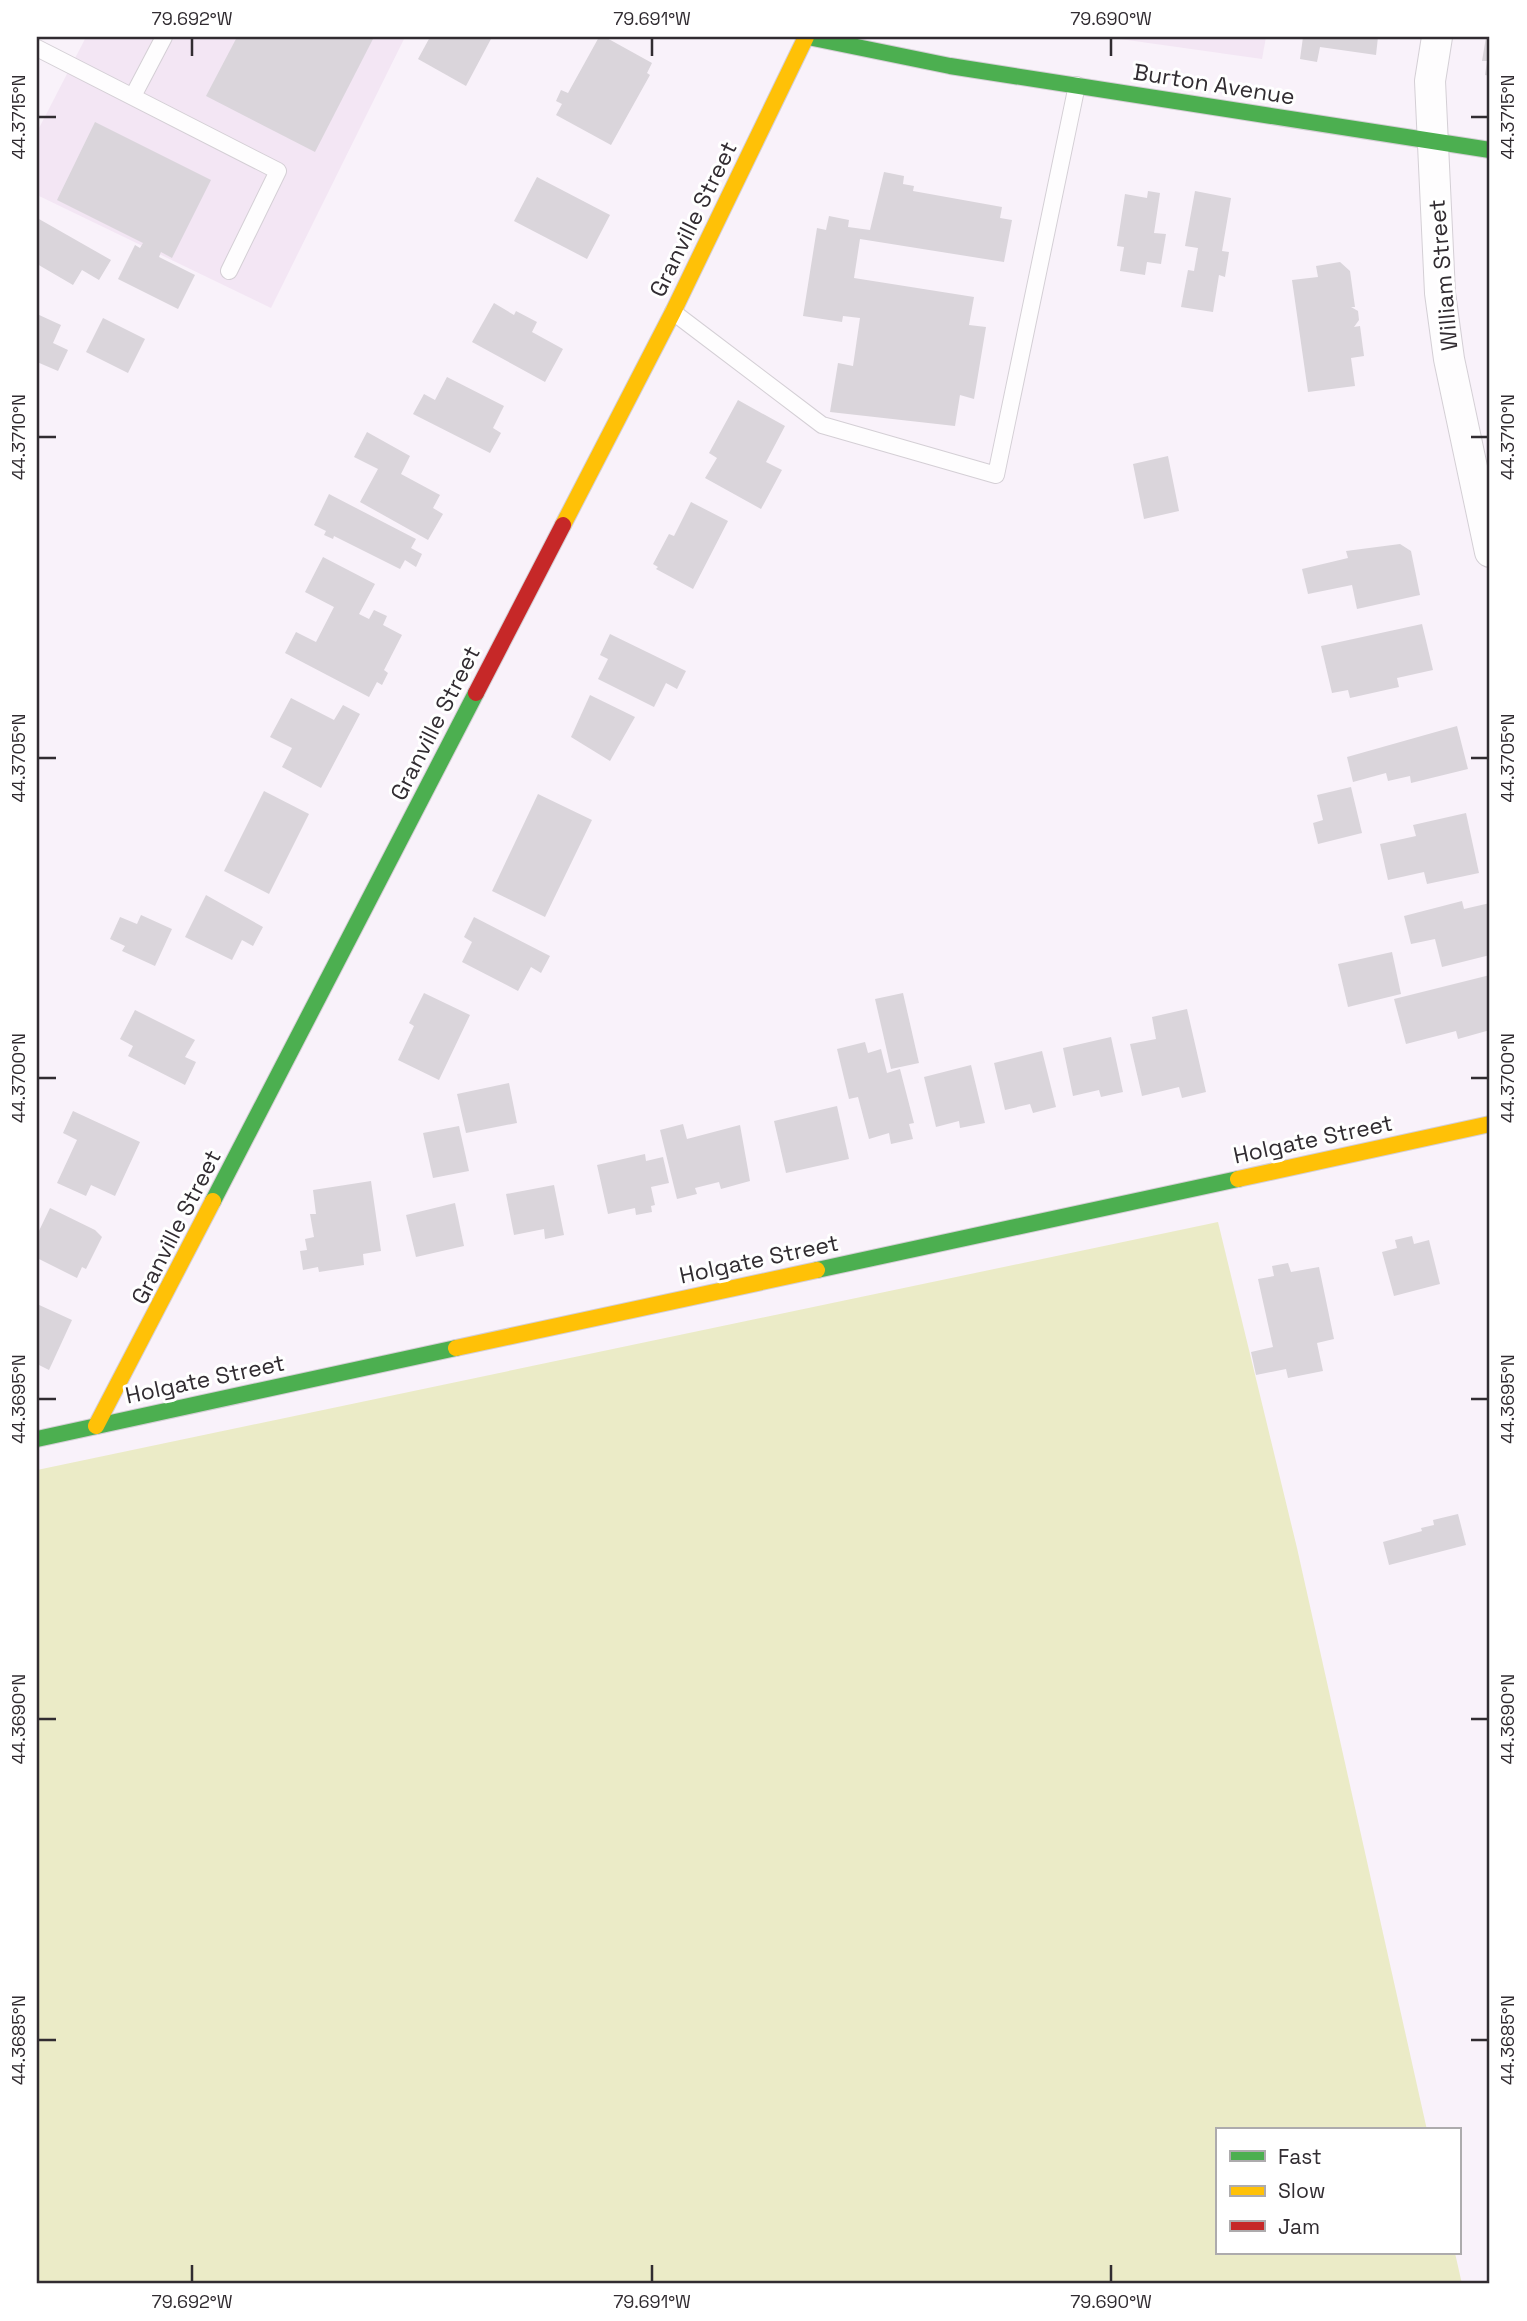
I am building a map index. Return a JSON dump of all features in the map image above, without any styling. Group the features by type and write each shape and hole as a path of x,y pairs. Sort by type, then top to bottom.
{"street":[{"name":"Burton Avenue","path":"807,37 950,66 1490,150"},
{"name":"Granville Street","path":"96,1426 673,312 807,37"},
{"name":"William Street","path":"1437,37 1430,81 1440,293 1447,345 1490,552"},
{"name":"Holgate Street","path":"37,1439 1490,1124"}],"lane":[{"path":"133,96 164,37"},
{"path":"37,48 278,171 229,271"},
{"path":"673,312 822,425 996,475 1077,85"}],"shaded area":[{"path":"86,37 405,37 271,308 37,195 37,132"},
{"path":"1106,37 1266,37 1262,59"}],"green space":[{"path":"1218,1222 1297,1548 1427,2128 1216,2128 1216,2254 1455,2254 1462,2284 37,2284 37,1470"}],"building":[{"path":"237,37 374,37 315,152 206,96"},
{"path":"430,37 492,37 466,86 418,59"},
{"path":"599,37 605,37 652,63 647,73 650,75 611,145 556,115 562,104 556,101 561,90 568,93"},
{"path":"1303,37 1378,37 1376,55 1320,47 1317,62 1300,59"},
{"path":"1486,37 1490,37 1490,76 1485,75 1487,61 1482,61"},
{"path":"95,122 211,180 172,258 161,252 159,257 195,275 178,309 118,279 135,245 140,248 143,243 57,200"},
{"path":"884,172 904,176 903,184 914,186 913,191 1002,207 1000,218 1012,220 1004,262 860,239 854,278 974,297 969,325 986,327 974,399 960,395 955,426 830,412 838,363 853,366 860,318 843,316 842,322 803,316 817,228 826,230 829,216 849,220 848,227 870,230"},
{"path":"537,177 610,215 587,259 514,221"},
{"path":"1148,191 1160,193 1154,233 1166,234 1161,264 1147,262 1145,275 1120,271 1124,247 1117,246 1125,194 1147,198"},
{"path":"1195,191 1231,198 1222,251 1229,252 1225,277 1219,275 1213,312 1181,307 1188,270 1194,271 1198,248 1185,246"},
{"path":"39,219 111,260 99,280 82,270 73,285 37,264"},
{"path":"1340,262 1350,271 1355,307 1351,307 1358,311 1359,320 1354,327 1360,326 1364,356 1351,358 1355,386 1308,392 1292,280 1318,277 1316,266"},
{"path":"494,303 514,315 516,311 537,322 532,332 563,349 545,382 472,342"},
{"path":"37,314 61,325 53,343 68,350 58,371 37,362"},
{"path":"103,318 145,339 128,373 86,352"},
{"path":"447,377 504,406 493,428 501,433 490,453 413,414 424,394 435,400"},
{"path":"738,400 785,426 766,462 782,470 761,509 705,478 717,458 709,453"},
{"path":"367,432 410,456 401,474 440,495 433,508 443,514 428,540 360,502 378,469 354,457"},
{"path":"1168,456 1179,511 1144,519 1133,464"},
{"path":"329,494 416,539 411,548 422,554 416,567 405,560 400,569 334,536 333,539 324,535 326,531 314,525"},
{"path":"691,502 728,521 693,589 656,569 658,567 653,564 669,534 674,536"},
{"path":"1400,544 1411,551 1420,595 1357,609 1352,585 1308,594 1302,569 1348,558 1346,551"},
{"path":"323,557 375,584 359,614 369,619 374,610 387,616 383,625 402,635 384,670 388,673 382,685 377,682 369,697 285,653 296,632 316,642 334,607 305,592"},
{"path":"1422,624 1433,670 1397,678 1399,687 1350,698 1348,690 1332,693 1321,646"},
{"path":"610,634 686,671 677,689 666,683 654,707 598,679 608,659 600,655"},
{"path":"590,695 635,717 610,761 571,737"},
{"path":"291,698 334,720 343,705 360,714 321,788 282,767 292,748 270,737"},
{"path":"1457,726 1468,769 1411,783 1410,776 1388,781 1386,773 1353,782 1347,757"},
{"path":"1351,787 1362,833 1318,844 1313,823 1323,820 1317,795"},
{"path":"264,791 309,814 269,894 224,871"},
{"path":"538,794 592,820 545,917 492,891"},
{"path":"1466,813 1479,873 1427,884 1424,872 1388,880 1380,844 1416,836 1413,825"},
{"path":"206,895 263,927 253,946 242,940 232,960 185,937"},
{"path":"1462,901 1464,909 1490,903 1490,955 1442,967 1435,939 1411,944 1404,916"},
{"path":"141,915 172,929 155,966 122,951 125,946 110,939 120,917 137,924"},
{"path":"474,917 550,956 541,973 531,967 518,991 462,962 472,942 464,937"},
{"path":"1392,952 1401,994 1348,1007 1338,964"},
{"path":"1490,975 1490,1030 1458,1039 1456,1031 1406,1044 1394,999"},
{"path":"424,993 470,1015 439,1080 398,1060 414,1026 409,1023"},
{"path":"903,993 919,1063 891,1069 875,999"},
{"path":"1187,1009 1206,1092 1182,1098 1179,1087 1142,1096 1130,1044 1156,1039 1152,1017"},
{"path":"135,1010 195,1040 185,1057 196,1062 185,1085 128,1056 133,1046 120,1039"},
{"path":"1111,1037 1123,1092 1101,1097 1099,1090 1073,1096 1063,1048"},
{"path":"865,1042 868,1053 881,1049 887,1073 900,1069 914,1123 909,1124 913,1139 891,1144 889,1133 869,1139 858,1097 849,1099 837,1049"},
{"path":"1042,1051 1056,1107 1033,1113 1030,1104 1005,1110 994,1063"},
{"path":"971,1065 985,1123 960,1128 959,1121 936,1127 924,1077"},
{"path":"509,1083 517,1123 466,1133 457,1094"},
{"path":"837,1106 849,1159 786,1173 774,1121"},
{"path":"73,1111 140,1142 115,1196 91,1185 86,1196 57,1183 77,1140 63,1133"},
{"path":"683,1124 687,1139 740,1125 750,1181 721,1189 719,1182 695,1188 697,1194 677,1199 660,1130"},
{"path":"459,1126 469,1171 433,1178 423,1133"},
{"path":"645,1154 646,1161 663,1157 669,1183 651,1187 655,1205 651,1206 652,1212 636,1215 635,1208 608,1214 597,1165"},
{"path":"371,1181 381,1251 363,1254 364,1265 319,1272 318,1267 303,1270 300,1251 307,1250 305,1239 314,1237 310,1214 316,1214 313,1190"},
{"path":"554,1185 564,1235 545,1239 544,1229 514,1235 506,1194"},
{"path":"455,1203 464,1246 416,1257 406,1215"},
{"path":"50,1208 95,1230 102,1237 86,1269 82,1267 77,1278 37,1258 37,1235"},
{"path":"1412,1236 1414,1244 1429,1240 1440,1284 1394,1296 1382,1252 1397,1248 1395,1240"},
{"path":"1288,1263 1291,1272 1319,1267 1334,1339 1317,1343 1323,1371 1288,1378 1286,1369 1256,1375 1251,1352 1273,1347 1258,1279 1274,1276 1272,1266"},
{"path":"37,1304 72,1320 49,1370 37,1364"},
{"path":"1458,1514 1466,1545 1389,1565 1383,1542 1422,1531 1421,1528 1434,1525 1433,1520"}],"traffic: fast":[{"path":"808,37 950,66 1490,150"},
{"path":"213,1201 476,693"},
{"path":"817,1270 1238,1179"},
{"path":"37,1439 456,1348"}],"traffic: slow":[{"path":"563,525 673,312 806,37"},
{"path":"1238,1179 1490,1124"},
{"path":"96,1426 213,1201"},
{"path":"456,1348 817,1270"}],"traffic: jam":[{"path":"476,693 563,525"}]}
